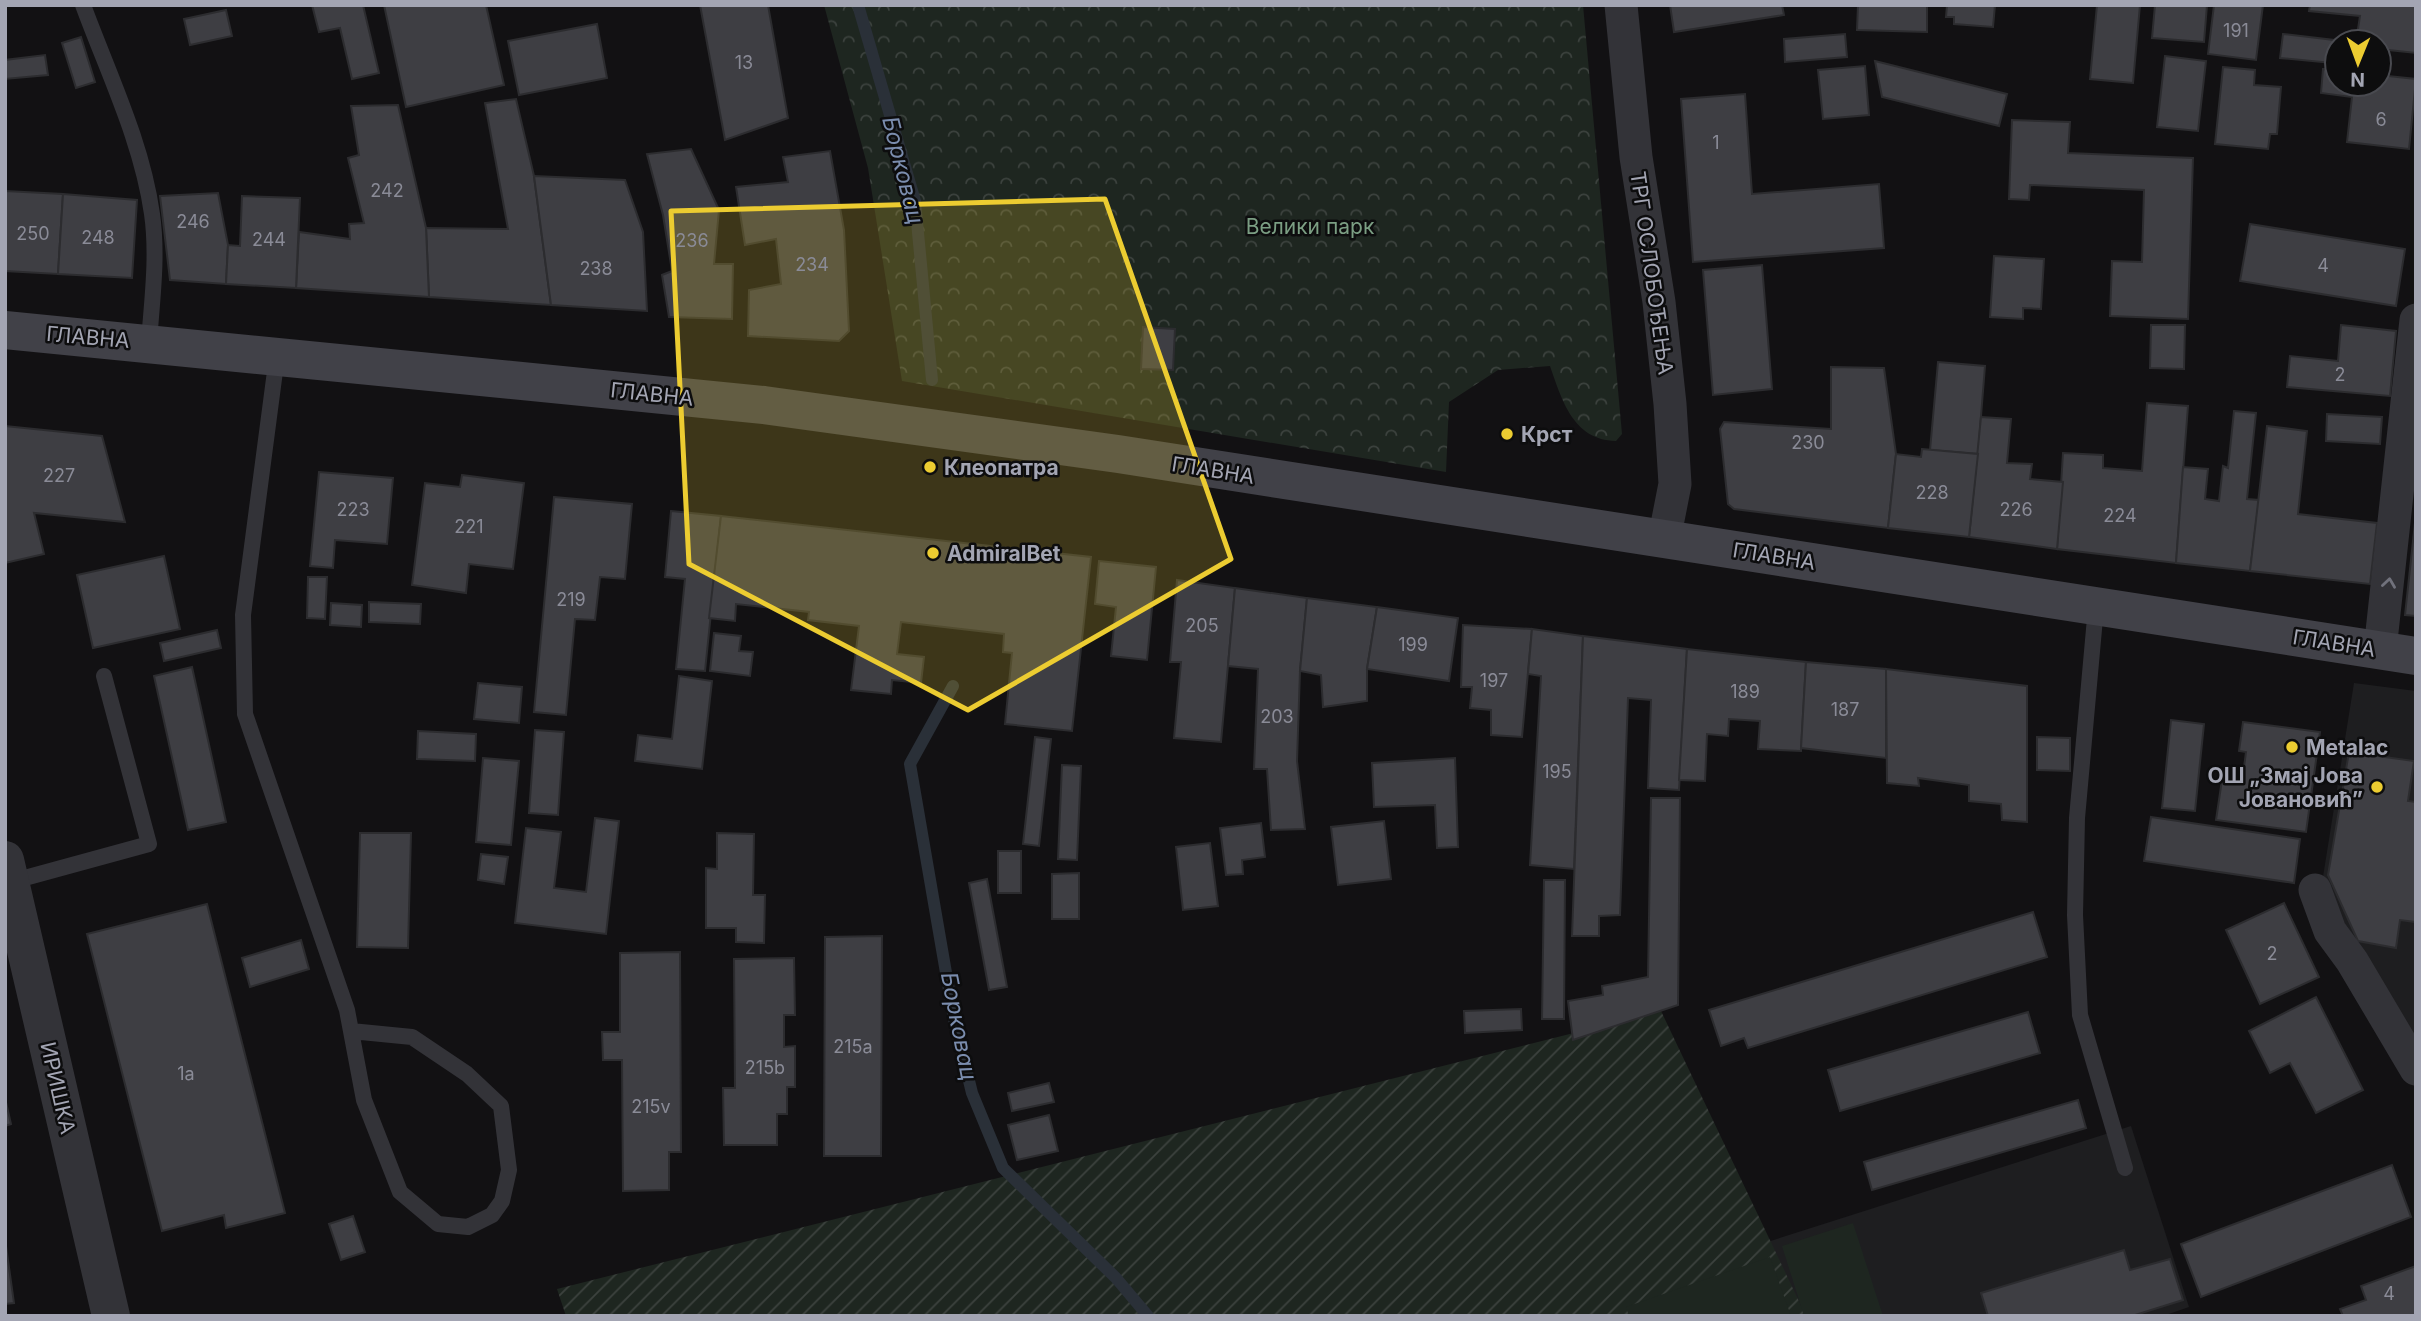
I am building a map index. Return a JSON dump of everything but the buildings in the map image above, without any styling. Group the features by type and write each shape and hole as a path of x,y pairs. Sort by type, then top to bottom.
{"main road":[{"name":"ГЛАВНА","path":"5,330 149,342 778,407 1118,454 2398,653"}],"street":[{"name":"ТРГ ОСЛОБОЂЕЊА","path":"1621,5 1636,157 1659,303 1670,404 1675,484 1664,540"},
{"path":"2398,653 2416,320"},
{"name":"ИРИШКА","path":"8,872 111,1316"},
{"path":"2315,890 2330,931 2352,961 2416,1069"}],"lane":[{"path":"83,5 143,164 152,215 154,269 149,342"},
{"path":"277,356 243,615 245,715 347,1010 364,1100 400,1192 438,1224 468,1227 492,1215 502,1201 509,1170 501,1106 467,1074 412,1037 351,1031"},
{"path":"2096,607 2077,818 2075,915 2080,1015 2125,1168"},
{"path":"8,872 149,844 104,676"}],"highlighted area":[{"path":"1105,199 1231,559 968,710 689,564 671,211"}],"shaded area":[{"name":"ОШ „Змај Јова Јовановић”","path":"2354,683 2416,691 2416,1052 2322,883"},
{"path":"2131,1126 2189,1307 2163,1316 1535,1316"}],"green space":[{"name":"Велики парк","path":"824,5 1583,5 1622,434 1616,441 1601,439 1579,426 1559,392 1550,366 1498,370 1449,402 1446,472 902,381 868,168"},
{"path":"1661,1011 1806,1316 566,1316 557,1289"},
{"path":"1853,1223 1883,1316 1804,1316 1782,1246"},
{"path":"1770,1257 1791,1316 1629,1316 1626,1307"}],"waterway":[{"name":"Борковац","path":"858,5 915,201 932,380"},
{"name":"Борковац","path":"953,686 910,764 954,1019 972,1093 1003,1168 1116,1278 1148,1316"}],"place":[{"name":"Крст","path":"1507,434"},
{"name":"Клеопатра","path":"930,467"},
{"name":"AdmiralBet","path":"933,553"},
{"name":"Metalac","path":"2292,747"},
{"name":"ОШ „Змај Јова Јовановић”","path":"2377,787"}]}
